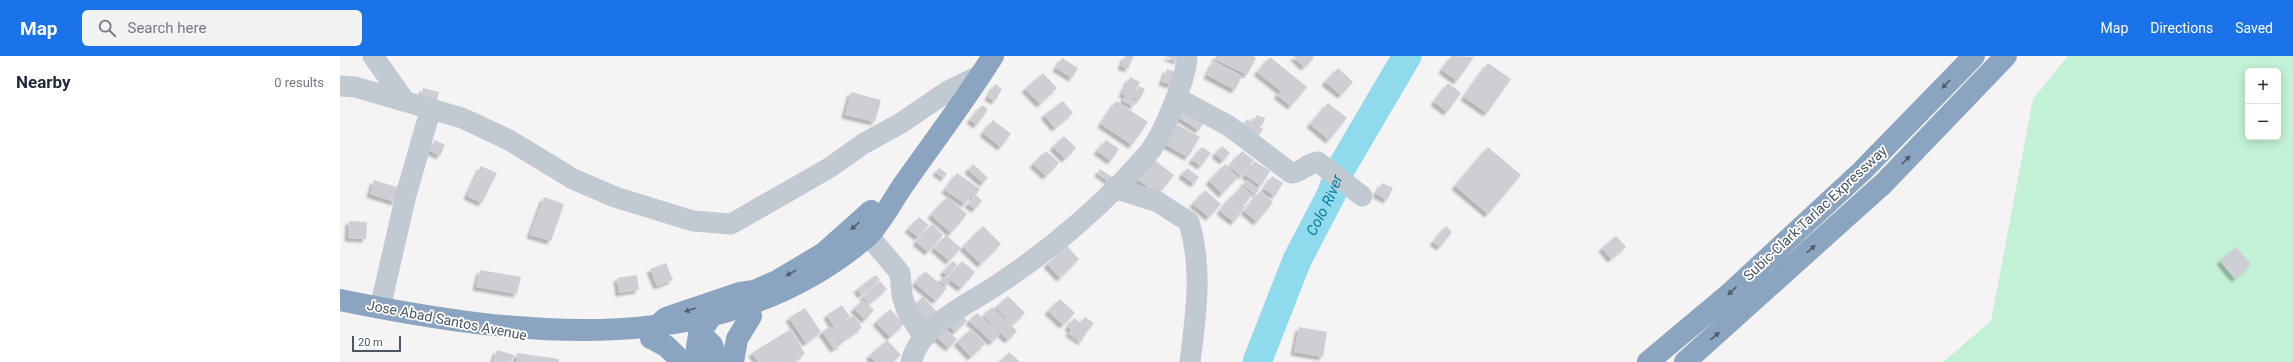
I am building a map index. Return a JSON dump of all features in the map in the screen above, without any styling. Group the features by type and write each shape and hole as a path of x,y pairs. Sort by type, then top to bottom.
{"highway":[{"name":"Jose Abad Santos Avenue","path":"340,300 470,328 552,339 612,342 699,332 751,316 794,294 828,272 868,235 958,111 993,56"},
{"name":"Subic-Clark-Tarlac Expressway","path":"1648,362 1728,295 1862,171 1974,56"},
{"name":"Subic-Clark-Tarlac Expressway","path":"1686,362 1884,183 2006,56"},
{"name":"Jose Abad Santos Avenue","path":"651,338 657,326 666,318 740,293 754,291 798,270 824,252 857,225 892,191 905,182"},
{"path":"698,362 696,349 699,332 714,314 736,305 754,291"},
{"path":"733,362 737,339 751,316"},
{"path":"699,332 712,345 718,362"},
{"path":"651,338 666,346 683,362"}],"street":[{"path":"373,56 404,100"},
{"path":"911,362 924,338 942,321 1021,269 1072,228 1114,188 1150,150 1177,98 1187,56"},
{"path":"340,86 355,87 462,118 504,137 573,179 615,197 693,221 731,224 829,168 863,144 901,123 948,91 981,75"},
{"path":"1177,98 1229,126 1291,173 1312,163 1318,162 1359,194"},
{"path":"380,308 406,195 431,108"},
{"path":"1114,188 1158,202 1189,222 1195,243 1198,272 1197,306 1190,362"},
{"path":"868,235 900,273 902,295 907,311 924,338"}],"green space":[{"path":"2068,56 2293,56 2293,362 1943,362 1991,321 2033,99"}],"building":[{"path":"1125,56 1134,56 1128,69 1121,66"},
{"path":"1165,56 1179,56 1178,61"},
{"path":"1216,56 1253,56 1256,58 1247,75 1215,59"},
{"path":"1293,56 1312,56 1314,58 1304,67"},
{"path":"1452,56 1474,57 1457,81 1442,70"},
{"path":"1270,57 1307,87 1291,106 1277,95 1281,91 1257,72"},
{"path":"1062,58 1078,68 1072,78 1056,68"},
{"path":"1214,61 1242,76 1235,90 1207,75"},
{"path":"1488,63 1511,79 1487,113 1464,97"},
{"path":"1338,68 1353,82 1341,95 1325,82"},
{"path":"1167,69 1176,72 1172,85 1162,82"},
{"path":"1043,73 1057,88 1040,104 1025,89"},
{"path":"1130,77 1140,82 1132,98 1122,94"},
{"path":"1448,83 1461,93 1447,112 1434,102"},
{"path":"995,84 1002,89 995,101 988,97"},
{"path":"1139,86 1145,89 1139,101 1133,97"},
{"path":"423,88 439,92 436,105 420,101"},
{"path":"851,92 881,100 875,122 845,115"},
{"path":"1125,96 1136,101 1134,106 1123,101"},
{"path":"1063,101 1073,113 1055,128 1044,115"},
{"path":"1116,101 1148,122 1132,145 1101,124"},
{"path":"1328,103 1347,118 1329,140 1310,124"},
{"path":"1179,104 1205,120 1199,130 1173,114"},
{"path":"982,105 988,109 977,125 970,120"},
{"path":"1257,115 1265,118 1262,126 1253,122"},
{"path":"1247,119 1263,129 1258,136 1243,126"},
{"path":"993,120 1011,134 1001,147 983,133"},
{"path":"1174,123 1200,137 1188,157 1163,143"},
{"path":"1064,136 1076,148 1065,159 1053,147"},
{"path":"435,140 445,145 440,156 429,150"},
{"path":"1106,140 1119,149 1111,161 1097,151"},
{"path":"1222,146 1230,153 1223,161 1215,154"},
{"path":"1202,147 1211,153 1201,166 1192,160"},
{"path":"1488,147 1521,175 1488,214 1455,186"},
{"path":"1046,151 1059,163 1046,176 1033,164"},
{"path":"1242,151 1254,160 1241,176 1229,166"},
{"path":"1152,158 1174,175 1158,195 1136,178"},
{"path":"1254,161 1270,171 1261,186 1245,175"},
{"path":"973,164 988,178 983,183 968,170"},
{"path":"1225,164 1238,177 1222,194 1209,181"},
{"path":"481,166 497,173 482,203 467,196"},
{"path":"939,168 947,174 944,178 936,172"},
{"path":"1187,168 1199,177 1194,184 1182,175"},
{"path":"1100,169 1112,177 1109,181 1098,173"},
{"path":"957,173 980,189 974,197 971,195 965,204 945,190"},
{"path":"1272,176 1283,183 1275,196 1264,189"},
{"path":"374,180 400,188 395,202 370,194"},
{"path":"1247,180 1259,190 1255,194 1243,184"},
{"path":"1382,183 1393,188 1387,200 1376,194"},
{"path":"1242,186 1252,195 1244,205 1233,196"},
{"path":"1205,190 1221,204 1209,217 1193,204"},
{"path":"1260,191 1273,202 1257,222 1244,211"},
{"path":"976,195 982,201 975,209 968,204"},
{"path":"1231,196 1245,207 1234,222 1220,211"},
{"path":"544,197 564,204 551,241 530,235"},
{"path":"947,197 967,214 951,233 931,215"},
{"path":"919,217 929,225 918,237 908,229"},
{"path":"349,221 367,222 366,239 348,238"},
{"path":"932,224 943,235 928,252 916,242"},
{"path":"983,226 1001,244 981,264 963,247"},
{"path":"1446,226 1452,232 1440,247 1433,242"},
{"path":"946,235 961,248 949,261 934,248"},
{"path":"1616,236 1626,247 1611,259 1602,248"},
{"path":"1067,246 1079,259 1060,278 1047,264"},
{"path":"2236,247 2251,264 2235,279 2220,261"},
{"path":"953,261 957,265 947,276 943,272"},
{"path":"962,261 975,272 961,288 948,278"},
{"path":"666,263 673,280 657,286 650,269"},
{"path":"480,270 521,277 517,294 476,287"},
{"path":"925,271 946,289 936,301 915,283"},
{"path":"637,275 639,290 619,293 617,278"},
{"path":"876,275 880,280 861,295 857,289"},
{"path":"944,277 950,282 946,286 940,280"},
{"path":"880,281 887,289 869,304 863,297"},
{"path":"1008,296 1025,313 1012,325 996,307"},
{"path":"923,297 940,315 929,325 913,306"},
{"path":"1060,299 1075,313 1063,325 1048,311"},
{"path":"863,300 874,310 865,320 854,309"},
{"path":"842,305 850,317 834,327 827,315"},
{"path":"992,307 1017,331 1008,340 983,316"},
{"path":"805,308 821,332 806,343 789,318"},
{"path":"890,309 904,324 890,337 876,322"},
{"path":"977,313 1000,334 992,342 969,321"},
{"path":"960,314 967,321 955,332 948,325"},
{"path":"854,315 862,328 842,341 833,329"},
{"path":"1085,317 1094,323 1090,328 1081,322"},
{"path":"1074,318 1089,329 1083,338 1068,327"},
{"path":"830,326 842,344 834,349 822,332"},
{"path":"1299,327 1327,332 1323,357 1294,352"},
{"path":"943,328 957,339 949,348 936,337"},
{"path":"791,329 805,354 792,362 758,362 752,353"},
{"path":"971,329 985,344 971,357 957,342"},
{"path":"1071,330 1083,339 1082,342 1069,333"},
{"path":"887,340 901,355 893,362 875,362 869,356"},
{"path":"497,350 514,355 511,362 493,362"},
{"path":"1009,352 1020,362 1000,362"},
{"path":"517,353 559,359 559,362 516,362"}],"waterway":[{"name":"Colo River","path":"1257,362 1297,260 1331,195 1340,170 1407,56"}]}
